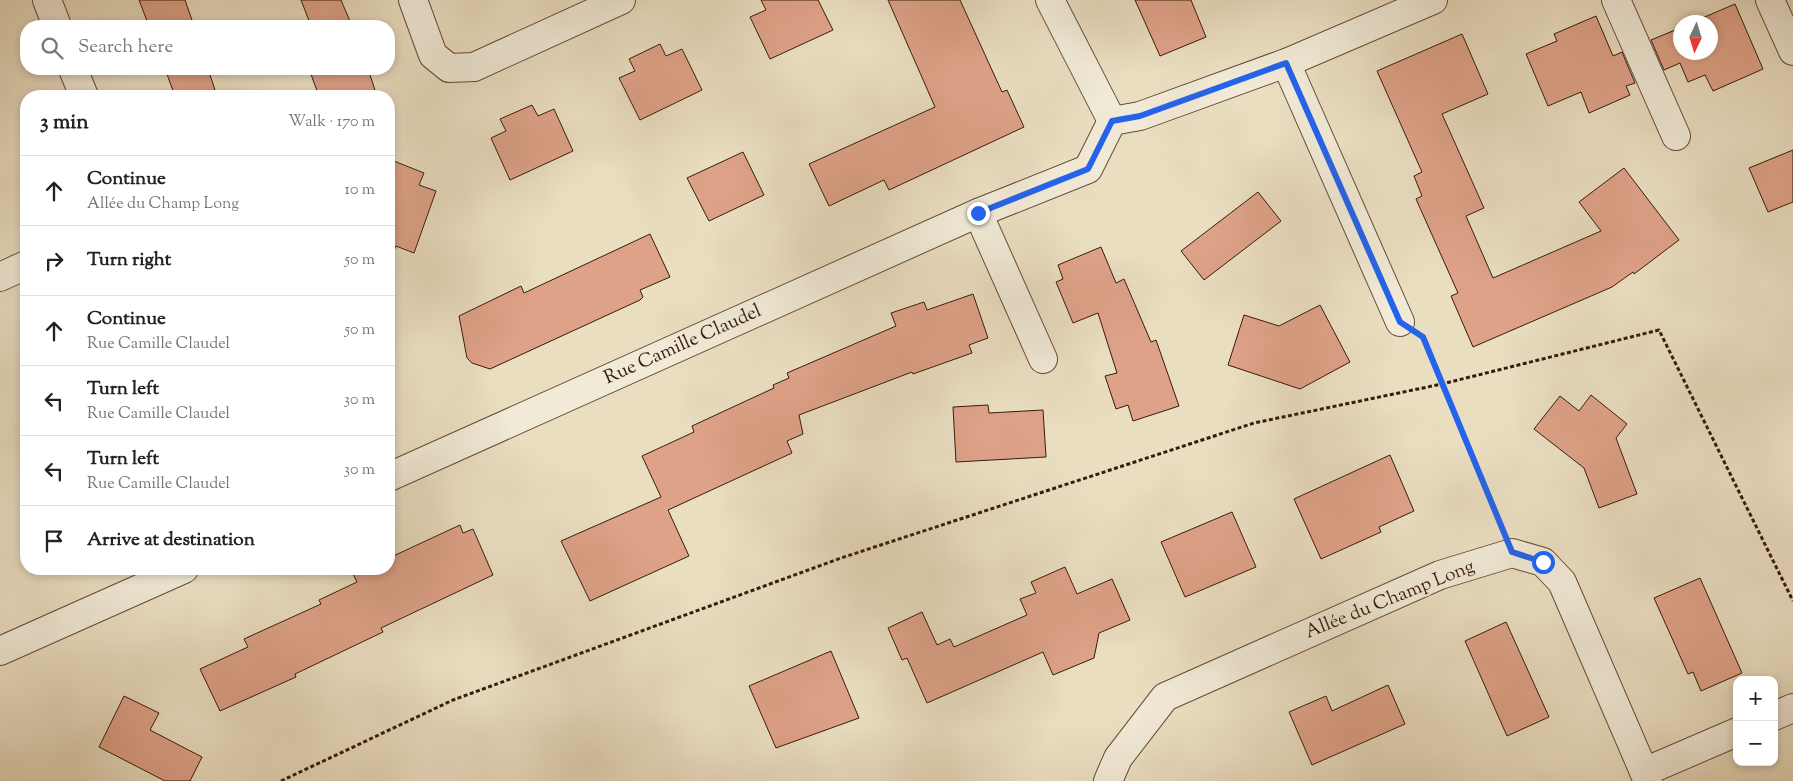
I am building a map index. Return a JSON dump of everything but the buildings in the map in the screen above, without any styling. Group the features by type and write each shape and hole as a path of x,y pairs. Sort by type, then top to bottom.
{"street":[{"path":"47,0 55,20"},
{"path":"413,0 433,55 449,68 474,67 621,0"},
{"path":"1050,0 1112,121 1140,116 1286,63 1433,0"},
{"path":"1616,0 1676,136"},
{"path":"1770,0 1793,51"},
{"path":"1286,63 1400,322"},
{"path":"75,75 82,90"},
{"name":"Rue Camille Claudel","path":"395,474 978,213 1088,169 1112,121"},
{"path":"978,213 1042,359"},
{"path":"0,277 20,268"},
{"path":"1512,552 1543,562 1562,582 1646,777 1733,734"},
{"name":"Allée du Champ Long","path":"1108,781 1118,758 1165,697 1440,575 1512,552"},
{"path":"0,651 171,575"},
{"path":"1778,714 1793,708"}],"path":[{"path":"1400,322 1423,337 1512,552"},
{"path":"281,781 452,700 840,558 1254,423 1442,384 1659,330 1793,601"}],"route":[{"path":"978,213 1088,169 1112,121 1140,116 1286,63 1400,322 1423,337 1512,552 1543,562"}]}
